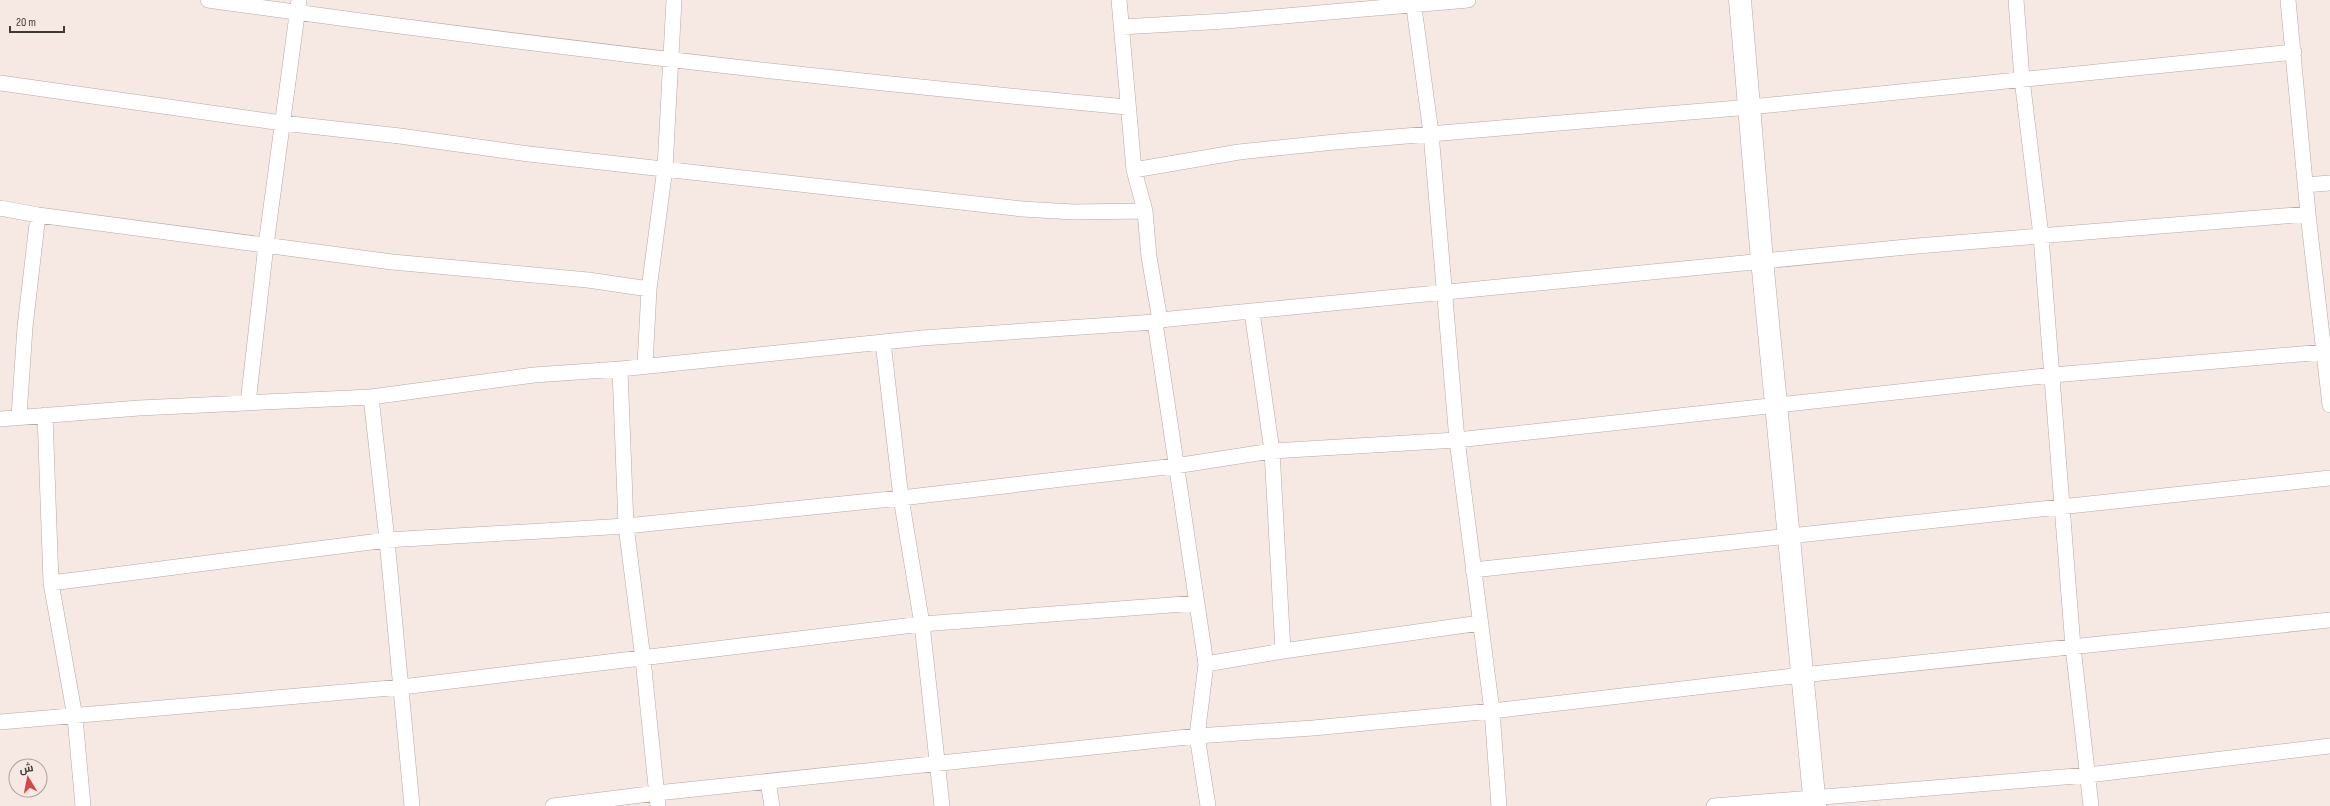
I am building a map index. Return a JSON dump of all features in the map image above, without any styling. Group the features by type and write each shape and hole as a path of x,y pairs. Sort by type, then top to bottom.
{"street":[{"path":"208,0 298,6 670,58 991,94 1127,107"},
{"path":"645,365 649,289 665,168 674,0"},
{"path":"1119,0 1127,107 1134,170 1145,211 1149,257 1175,466 1206,664 1197,736 1208,806"},
{"path":"1121,27 1226,21 1413,3 1468,0"},
{"path":"1740,0 1762,260 1815,802"},
{"path":"2016,0 2022,79 2041,236 2073,647 2091,806"},
{"path":"2288,0 2308,214 2326,330 2324,352 2330,405"},
{"path":"1413,3 1431,133 1457,440 1492,711 1499,806"},
{"path":"248,404 266,245 298,6"},
{"path":"1134,170 1239,152 1431,133 1750,107 2294,52"},
{"path":"0,83 282,124 400,136 529,154 1022,209 1074,212 1145,211"},
{"path":"2305,185 2330,183"},
{"path":"0,208 38,215 392,262 588,280 649,289"},
{"path":"0,419 19,416 139,408 371,397 534,375 620,369 645,365 883,342 1158,321 1762,260 2308,214"},
{"path":"19,416 25,327 38,215"},
{"path":"1252,312 1272,451 1283,651"},
{"path":"883,342 901,498 922,624 942,806"},
{"path":"51,583 387,540 626,526 901,498 1175,466 1272,451 1457,440 2053,375 2324,352"},
{"path":"620,369 626,526 643,659 657,799"},
{"path":"371,397 402,687 412,806"},
{"path":"45,415 51,583 75,717 83,806"},
{"path":"1473,570 2330,478"},
{"path":"0,722 75,717 402,687 922,624 1197,603"},
{"path":"553,806 657,799 768,782 938,765 1197,736 1314,728 1492,711 1802,675 2330,620"},
{"path":"1206,664 1283,651 1480,623"},
{"path":"1714,806 1815,802 2088,775 2330,746"},
{"path":"768,782 772,806"}]}
